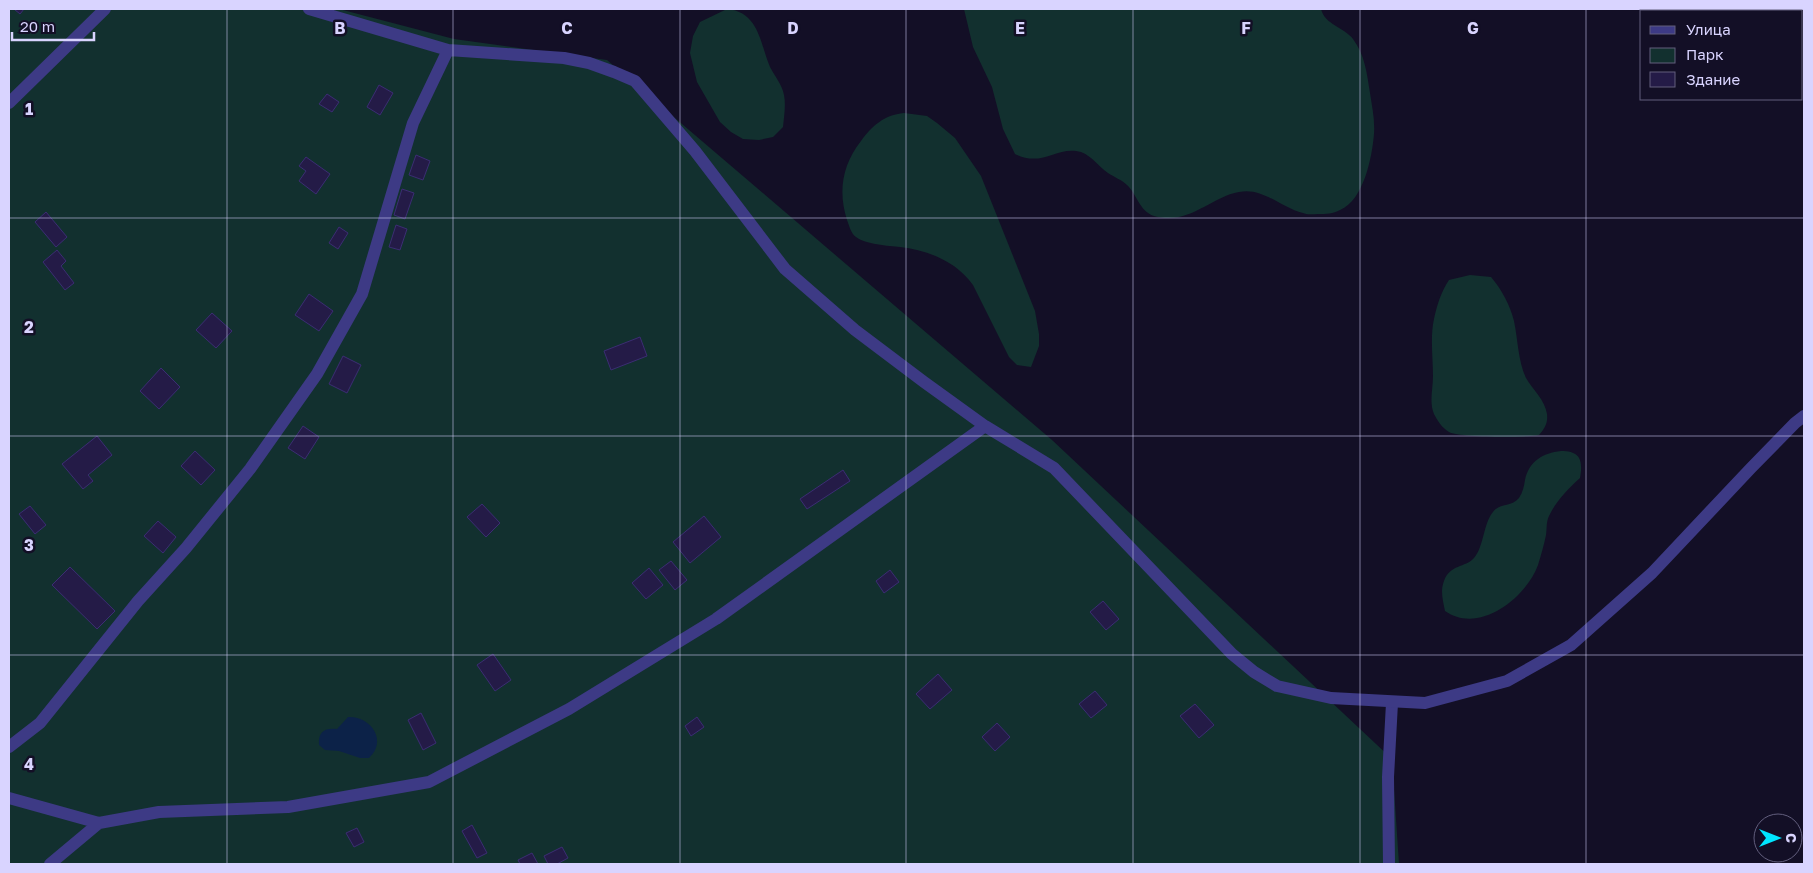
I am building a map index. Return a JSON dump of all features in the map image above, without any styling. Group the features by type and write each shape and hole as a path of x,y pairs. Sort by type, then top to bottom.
{"street":[{"path":"9,104 105,9"},
{"path":"309,9 448,50 564,58 606,69 635,81 696,151 785,269 855,330 984,426 1054,468 1232,654 1254,672 1277,686 1322,696 1425,703 1507,681 1571,645 1652,574 1751,468 1804,416"},
{"path":"9,747 40,723 138,601 186,548 250,469 317,374 362,294 413,123 448,50"},
{"path":"9,798 99,823 159,812 288,806 429,782 569,709 716,619 984,426"},
{"path":"1389,864 1388,777 1392,702"},
{"path":"50,864 99,823"}],"green space":[{"path":"9,9 339,9 454,39 607,60 1052,440 1392,759 1399,864 9,864"},
{"path":"727,9 738,11 752,22 757,30 770,67 783,91 785,107 783,127 773,137 759,140 743,139 731,132 720,122 697,82 690,53 693,36 700,22"},
{"path":"964,9 1321,9 1326,19 1353,39 1363,58 1373,113 1374,134 1369,166 1361,188 1348,205 1329,213 1305,214 1264,195 1248,191 1228,195 1189,214 1167,218 1149,214 1127,185 1081,152 1064,151 1034,159 1015,154 1003,129 992,87 973,47"},
{"path":"904,113 927,116 937,123 955,138 981,176 1035,311 1039,346 1031,367 1017,365 1009,357 973,285 959,270 931,254 865,241 854,236 851,232 844,210 842,189 850,160 861,141 874,126 890,116"},
{"path":"1470,275 1491,277 1508,303 1514,321 1523,371 1546,409 1546,423 1539,435 1493,437 1456,434 1444,428 1434,414 1431,400 1433,376 1432,340 1436,309 1449,280"},
{"path":"1568,451 1577,455 1581,462 1580,478 1559,500 1549,516 1538,565 1532,577 1512,600 1486,616 1472,619 1458,617 1445,611 1442,588 1447,576 1454,569 1474,558 1480,548 1490,517 1496,509 1513,503 1519,498 1527,473 1533,463 1543,456"}],"water":[{"path":"348,717 364,721 374,731 377,737 377,744 369,758 360,758 339,751 325,750 319,745 321,734 325,730 337,729"}],"building":[{"path":"14,9 24,9 20,14"},
{"path":"379,85 393,93 380,115 367,107"},
{"path":"327,94 339,102 332,112 319,104"},
{"path":"416,155 430,161 423,180 409,175"},
{"path":"306,157 330,174 316,194 299,181 306,171 299,166"},
{"path":"402,189 414,193 405,219 394,215"},
{"path":"46,212 67,237 56,247 35,222"},
{"path":"396,225 407,229 400,250 389,247"},
{"path":"339,227 348,233 338,249 329,243"},
{"path":"57,250 66,261 61,266 74,283 65,290 43,262"},
{"path":"309,294 333,311 319,331 295,315"},
{"path":"212,313 232,331 216,348 196,330"},
{"path":"640,337 647,356 611,370 604,351"},
{"path":"343,356 361,365 347,393 329,384"},
{"path":"161,368 180,387 159,409 140,391"},
{"path":"303,426 319,437 305,459 288,448"},
{"path":"97,436 112,455 88,475 93,481 83,489 62,464"},
{"path":"195,451 215,470 201,485 181,466"},
{"path":"843,470 850,481 807,509 800,499"},
{"path":"482,504 500,523 486,537 467,517"},
{"path":"30,506 46,525 35,534 19,514"},
{"path":"704,516 721,537 690,563 673,542"},
{"path":"158,521 176,537 163,553 144,536"},
{"path":"671,561 687,580 675,590 659,570"},
{"path":"70,567 115,611 97,629 52,585"},
{"path":"649,568 663,585 646,599 632,583"},
{"path":"890,570 899,582 884,593 876,581"},
{"path":"1103,601 1119,619 1106,630 1090,612"},
{"path":"493,654 511,680 495,691 477,665"},
{"path":"938,674 952,690 930,709 916,694"},
{"path":"1095,691 1107,705 1091,718 1079,704"},
{"path":"1195,704 1214,725 1199,738 1180,716"},
{"path":"421,713 436,743 423,750 408,720"},
{"path":"697,717 704,727 691,736 685,726"},
{"path":"997,723 1010,737 995,751 982,737"},
{"path":"472,825 487,853 477,858 462,831"},
{"path":"357,828 364,842 354,847 346,833"},
{"path":"562,847 568,858 557,864 548,864 544,856"},
{"path":"532,853 538,864 520,864 518,860"}]}
